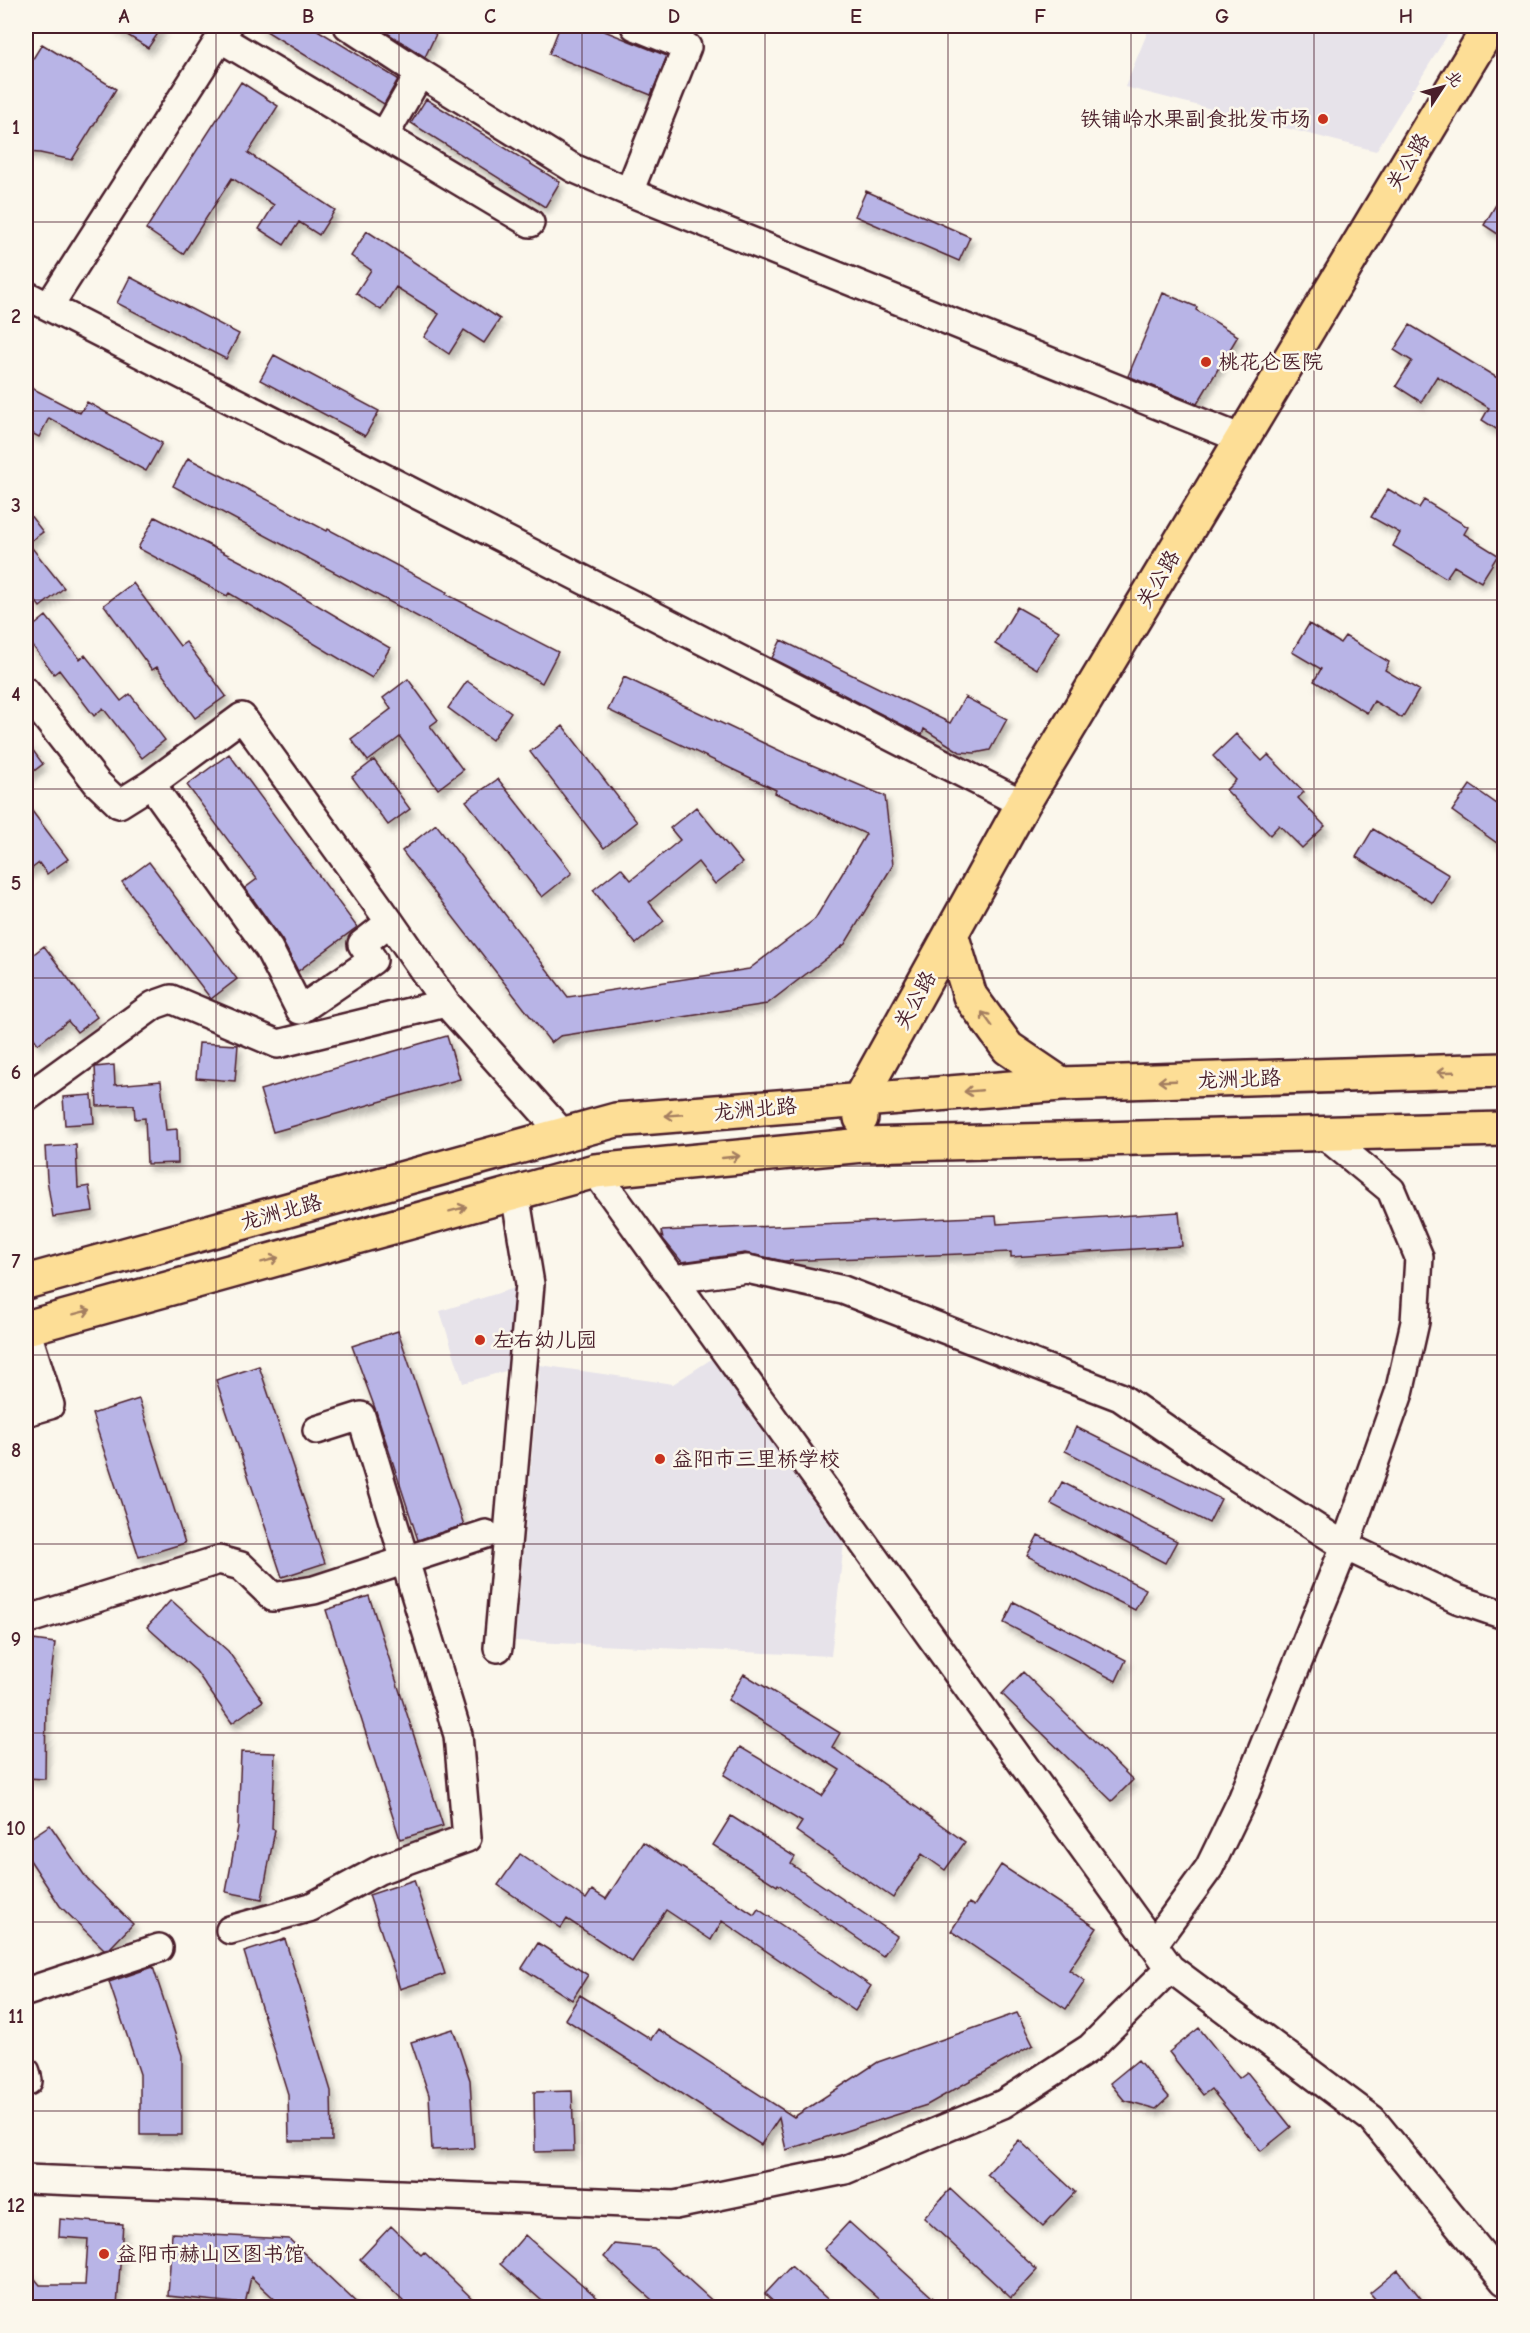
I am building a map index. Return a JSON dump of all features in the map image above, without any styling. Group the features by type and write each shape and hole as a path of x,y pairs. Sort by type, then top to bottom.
{"main road":[{"name":"关公路","path":"859,1100 1023,804 1490,26"},
{"path":"951,934 970,996 1008,1048 1061,1084"},
{"name":"龙洲北路","path":"26,1282 616,1120 1061,1084 1504,1070"},
{"path":"859,1100 863,1144"},
{"name":"龙洲北路","path":"26,1328 595,1171 863,1144 1504,1129"}],"street":[{"path":"348,26 573,168 1242,439"},
{"path":"629,192 687,46 635,26"},
{"path":"530,223 384,136 224,32 37,300 1023,804"},
{"path":"384,136 420,73"},
{"path":"26,692 97,783 119,804 151,784 242,717 446,1003 563,1134"},
{"path":"151,784 269,949 300,1010 373,960 362,944 390,922"},
{"path":"26,1098 153,1005 171,999 278,1044 446,1003"},
{"path":"1153,1944 1209,1868 1242,1800 1345,1545 1399,1393 1414,1322 1419,1257 1391,1190 1322,1133"},
{"path":"595,1171 1170,1968 1372,2119 1504,2281"},
{"path":"498,1648 530,1284 515,1193"},
{"path":"673,1279 747,1269 843,1290 1120,1397 1230,1473 1345,1545 1457,1599 1504,1615"},
{"path":"26,1328 50,1405 26,1412"},
{"path":"230,1930 310,1907 379,1870 467,1838 458,1736 361,1416 317,1430"},
{"path":"26,1620 219,1560 241,1566 273,1597 314,1590 486,1534"},
{"path":"26,1992 159,1948"},
{"path":"26,2179 675,2205 845,2170 1003,2104 1090,2048 1170,1968"}],"shaded area":[{"name":"铁铺岭水果副食批发市场","path":"1150,26 1453,26 1376,151 1125,87"},
{"name":"左右幼儿园","path":"515,1288 509,1370 463,1383 440,1311"},
{"name":"益阳市三里桥学校","path":"713,1358 845,1534 831,1656 515,1641 540,1365 673,1384"}],"building":[{"path":"113,26 163,26 148,48"},
{"path":"258,26 311,26 398,79 384,104"},
{"path":"376,26 419,26 436,34 425,57"},
{"path":"560,26 592,26 667,56 651,95 549,54"},
{"path":"42,44 116,89 72,160 26,152 26,70"},
{"path":"241,82 278,106 248,153 335,210 319,235 299,222 284,245 259,229 274,205 232,178 183,254 146,229"},
{"path":"426,99 560,182 545,207 411,123"},
{"path":"866,191 970,237 959,261 855,216"},
{"path":"1504,191 1504,238 1484,225"},
{"path":"367,231 500,319 484,343 464,330 449,354 424,337 439,314 396,287 381,310 356,293 371,270 351,256"},
{"path":"130,277 239,334 226,359 117,303"},
{"path":"1163,293 1197,307 1196,310 1238,336 1197,404 1128,376"},
{"path":"1410,325 1504,382 1504,434 1482,420 1489,408 1437,376 1421,402 1396,386 1412,361 1394,350"},
{"path":"274,355 379,411 365,436 260,380"},
{"path":"26,385 80,413 87,402 162,443 146,471 49,418 39,437 26,430"},
{"path":"188,458 327,531 328,529 558,652 542,683 173,486"},
{"path":"1388,489 1419,508 1424,500 1468,527 1464,534 1498,555 1481,582 1454,566 1446,578 1393,546 1400,533 1371,517"},
{"path":"26,510 43,532 28,543 64,588 40,607 26,589"},
{"path":"155,517 263,573 390,648 372,678 229,593 227,596 138,548"},
{"path":"133,583 180,646 186,642 226,696 195,718 157,667 152,670 104,605"},
{"path":"1017,607 1059,631 1037,669 995,644"},
{"path":"46,616 80,659 85,655 121,701 130,694 165,740 142,758 103,708 94,716 59,670 54,674 26,637 26,632"},
{"path":"1309,624 1340,643 1345,636 1389,662 1385,670 1419,690 1402,718 1374,701 1367,713 1314,681 1321,669 1292,652"},
{"path":"781,640 950,723 965,697 1007,719 990,750 975,753 960,752 924,729 922,735 772,658"},
{"path":"624,677 791,756 885,796 893,865 845,944 767,1004 560,1036 551,1043 402,851 436,824 568,997 749,969 815,919 866,834 775,793 776,790 608,710"},
{"path":"408,679 438,720 430,726 463,770 438,789 400,737 368,761 351,739 391,709 383,698"},
{"path":"467,681 511,712 492,740 448,708"},
{"path":"563,726 637,822 604,848 530,752"},
{"path":"1236,734 1262,761 1268,755 1280,767 1304,792 1298,798 1325,826 1302,848 1279,825 1270,835 1226,790 1236,780 1213,756"},
{"path":"26,741 43,764 26,777"},
{"path":"229,754 357,927 298,971 282,940 245,888 257,879 187,785"},
{"path":"374,760 410,809 388,825 352,777"},
{"path":"498,779 572,873 542,897 466,801"},
{"path":"1470,785 1504,809 1504,848 1452,811"},
{"path":"26,803 68,859 47,874 39,863 26,873"},
{"path":"696,807 742,863 715,884 698,862 649,902 664,921 636,944 593,890 621,868 631,880 680,840 670,828"},
{"path":"1373,829 1449,875 1433,903 1356,857"},
{"path":"149,862 237,979 211,999 122,882"},
{"path":"44,946 97,1017 77,1032 68,1021 38,1044 26,1027 26,960"},
{"path":"447,1036 460,1079 273,1132 260,1090"},
{"path":"199,1043 238,1045 235,1081 196,1078"},
{"path":"114,1065 115,1085 161,1081 166,1130 177,1129 178,1163 147,1164 145,1118 135,1119 134,1105 97,1106 95,1067"},
{"path":"92,1095 94,1123 65,1125 63,1097"},
{"path":"76,1145 78,1188 89,1186 93,1211 53,1217 45,1147"},
{"path":"1179,1212 1182,1246 1011,1257 1011,1252 784,1261 745,1253 682,1262 663,1239 661,1231 996,1216 997,1224"},
{"path":"398,1331 464,1525 418,1540 352,1346"},
{"path":"259,1366 325,1563 282,1577 216,1380"},
{"path":"139,1399 185,1543 139,1557 92,1414"},
{"path":"1076,1427 1221,1499 1209,1523 1065,1451"},
{"path":"1062,1482 1177,1541 1165,1563 1051,1504"},
{"path":"1038,1535 1146,1589 1135,1610 1027,1556"},
{"path":"369,1596 443,1826 400,1839 326,1610"},
{"path":"171,1600 228,1651 263,1701 232,1723 196,1671 147,1627"},
{"path":"1014,1602 1126,1660 1116,1681 1004,1623"},
{"path":"26,1639 55,1643 48,1699 46,1699 45,1779 26,1778"},
{"path":"1023,1672 1133,1780 1112,1801 1002,1694"},
{"path":"744,1674 840,1733 832,1747 965,1842 945,1870 922,1854 893,1898 796,1831 802,1822 724,1775 740,1747 822,1796 840,1770 728,1700"},
{"path":"241,1752 275,1753 272,1829 275,1830 262,1899 226,1892 238,1827"},
{"path":"731,1816 795,1857 791,1864 897,1936 883,1956 778,1884 777,1886 713,1845"},
{"path":"50,1825 87,1879 133,1924 110,1948 104,1949 60,1906 26,1854 26,1841"},
{"path":"643,1842 754,1915 758,1909 871,1986 855,2011 722,1921 711,1940 666,1910 632,1962 567,1919 561,1928 498,1885 520,1854 586,1899 592,1890 606,1899"},
{"path":"1001,1865 1097,1928 1069,1970 1085,1981 1066,2009 951,1931 969,1903 974,1906"},
{"path":"414,1880 445,1974 400,1989 369,1895"},
{"path":"285,1939 331,2091 332,2141 289,2141 288,2094 244,1952"},
{"path":"538,1943 588,1975 572,2000 522,1968"},
{"path":"153,1967 182,2055 182,2135 140,2135 140,2074 109,1982"},
{"path":"580,1995 651,2039 658,2029 794,2117 878,2062 1017,2013 1033,2045 927,2105 786,2150 779,2118 761,2145 565,2019"},
{"path":"1199,2028 1239,2078 1247,2072 1291,2127 1261,2151 1211,2089 1203,2095 1169,2052"},
{"path":"453,2029 470,2080 474,2148 432,2150 429,2095 411,2042"},
{"path":"1138,2060 1169,2097 1156,2109 1124,2100 1110,2083"},
{"path":"572,2091 574,2151 535,2152 534,2092"},
{"path":"1019,2140 1075,2192 1043,2226 987,2174"},
{"path":"950,2189 1037,2270 1011,2298 924,2218"},
{"name":"益阳市赫山区图书馆","path":"60,2219 123,2224 117,2307 54,2305 55,2307 26,2307 26,2268 40,2285 85,2285 88,2239 59,2237"},
{"path":"849,2222 943,2307 888,2307 824,2249"},
{"path":"391,2226 421,2255 424,2252 481,2307 409,2307 360,2259"},
{"path":"172,2233 289,2239 361,2307 283,2307 251,2277 245,2304 168,2296"},
{"path":"525,2235 608,2307 549,2307 500,2264"},
{"path":"614,2244 654,2248 719,2307 660,2307 604,2257"},
{"path":"791,2266 836,2307 779,2307 765,2294"},
{"path":"1398,2270 1428,2307 1382,2307 1370,2293"}],"place":[{"name":"铁铺岭水果副食批发市场","path":"1323,119"},
{"name":"桃花仑医院","path":"1206,362"},
{"name":"左右幼儿园","path":"480,1340"},
{"name":"益阳市三里桥学校","path":"660,1459"},
{"name":"益阳市赫山区图书馆","path":"104,2254"}]}
